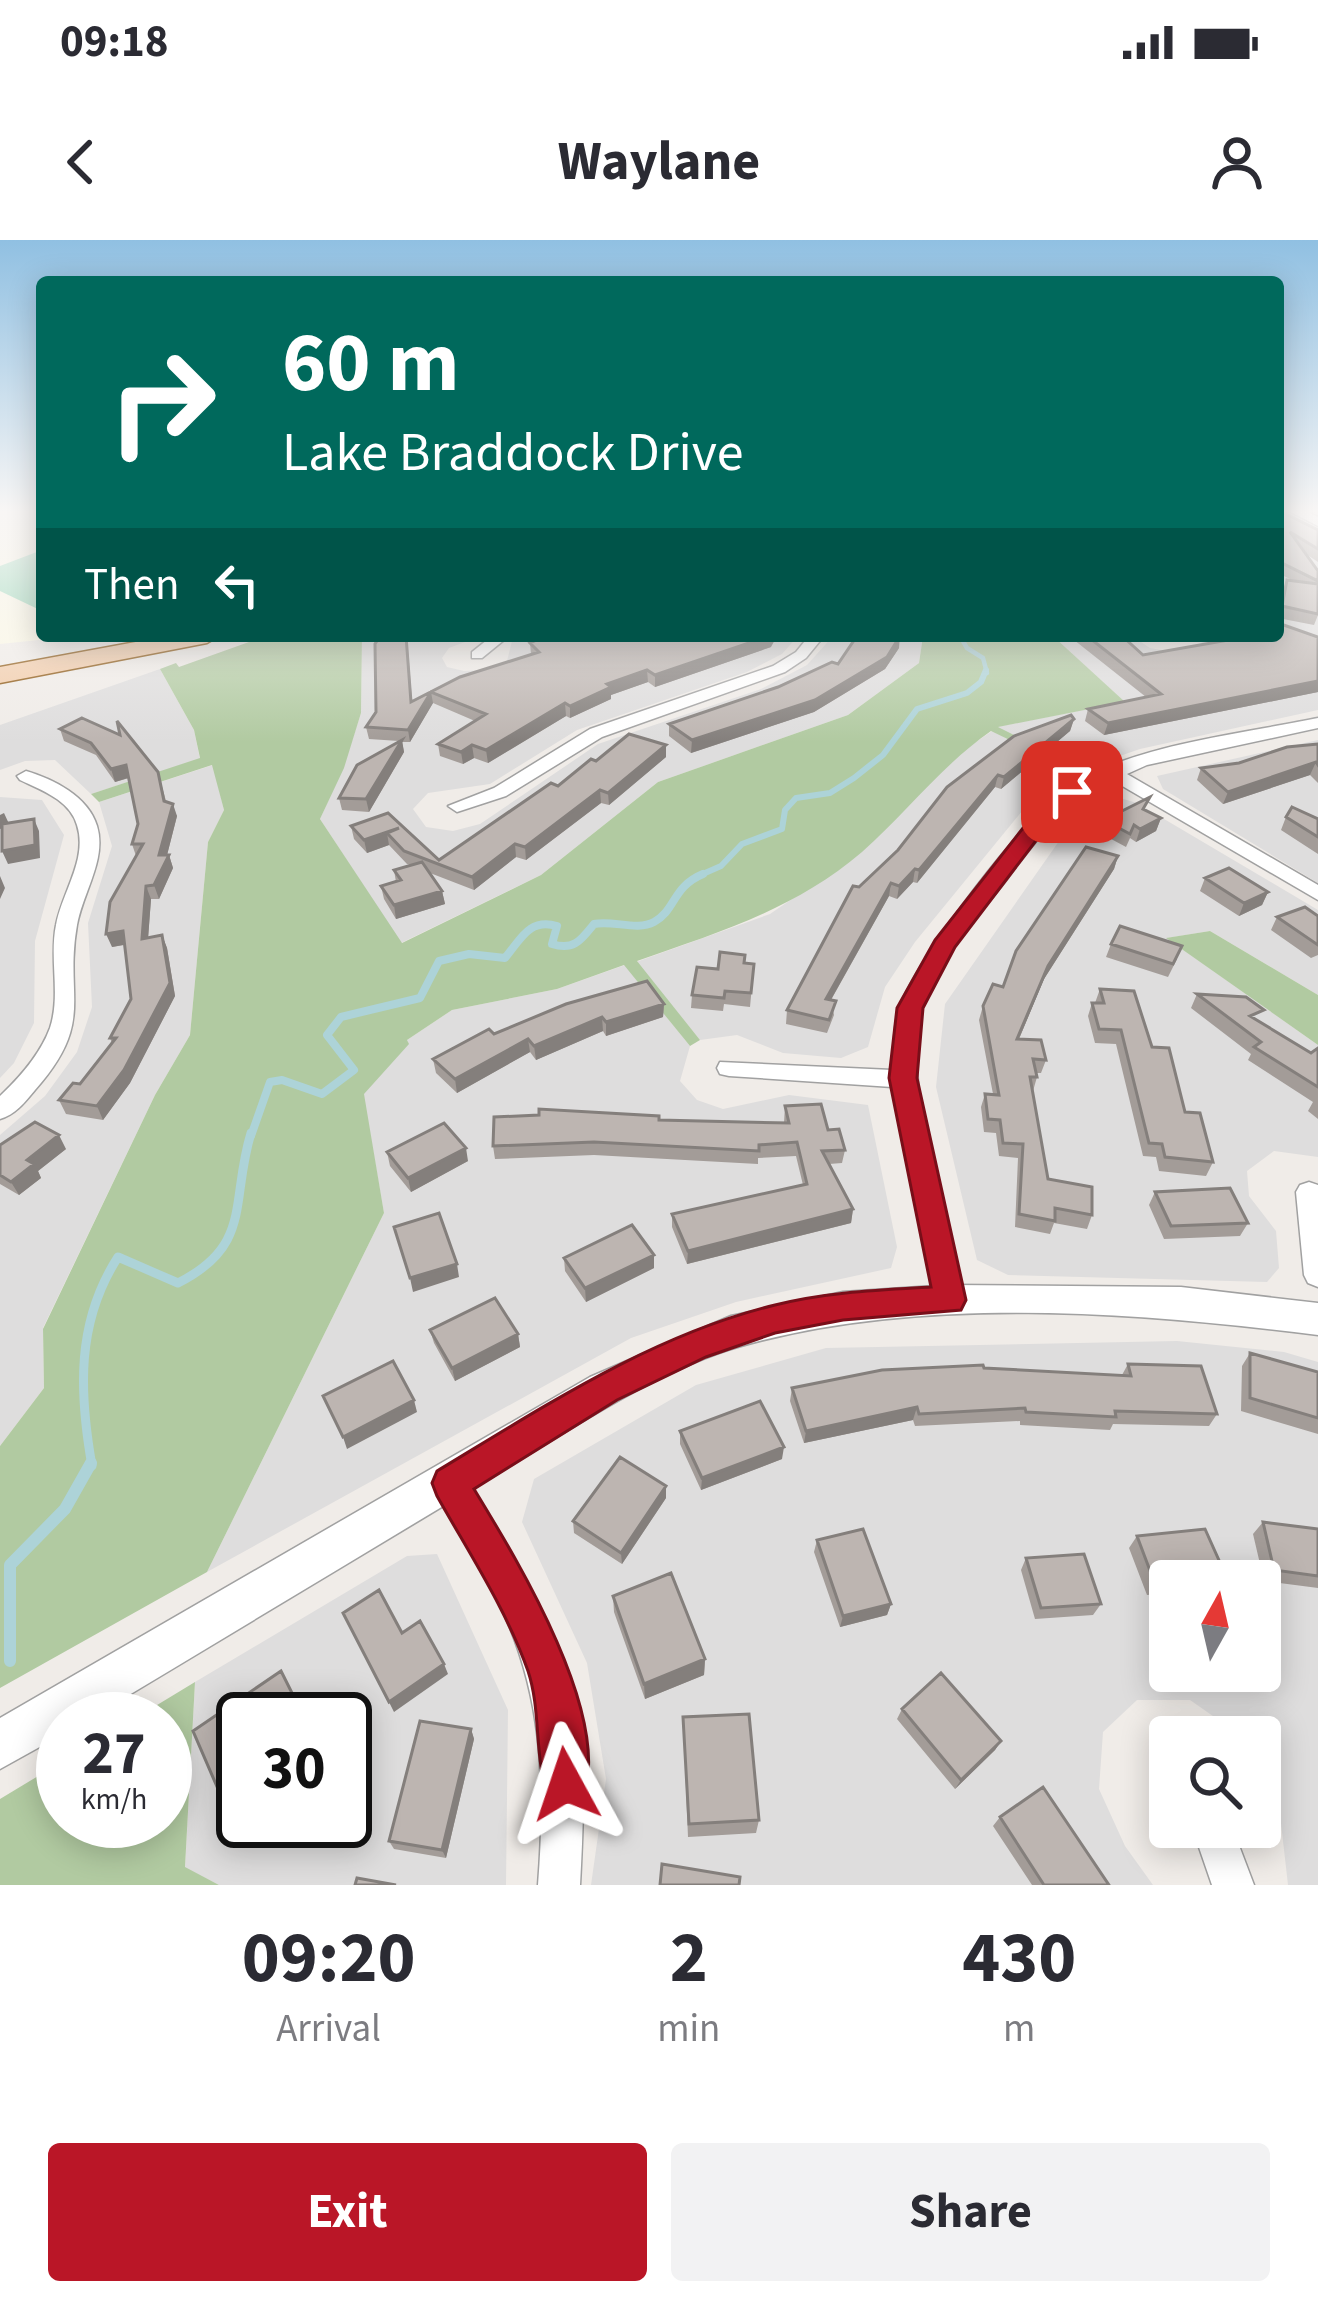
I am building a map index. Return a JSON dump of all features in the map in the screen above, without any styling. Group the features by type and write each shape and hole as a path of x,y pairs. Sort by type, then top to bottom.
{"main road":[{"path":"0,662 111,642"},
{"path":"0,675 175,642"}],"street":[{"path":"477,655 494,642"},
{"path":"457,806 500,792 596,733 779,669 812,642"},
{"path":"950,1300 903,1078 910,1008 944,945 1051,809 1112,772 1168,754 1318,724"},
{"path":"1112,772 1318,894"},
{"path":"0,1110 38,1071 59,1034 65,1006 65,927 90,842 86,822 70,800 26,776"},
{"path":"729,1068 903,1078"},
{"path":"1309,1192 1318,1276"},
{"path":"0,1744 604,1389 695,1346 775,1319 843,1306 950,1300 1181,1302 1318,1318"},
{"path":"450,1483 514,1592 549,1671 565,1756 566,1812 559,1885"},
{"path":"1220,1848 1233,1885"}],"shaded area":[{"path":"0,588 36,588 36,640 0,644"},
{"path":"1284,588 1318,588 1318,710 1140,749 1082,769 996,727 1124,702 1059,642 1141,642 1172,652 1191,650 1202,642 1284,642"},
{"path":"362,642 465,642 449,648 442,658 447,667 464,671 487,670 507,661 512,642 793,642 782,654 747,672 577,730 490,784 428,793 413,809 426,827 453,831 480,824 598,744 761,689 807,665 828,642 922,642 919,663 848,715 658,782 541,875 401,943 320,819 361,713"},
{"path":"160,669 194,730 200,759 91,794 55,760 25,761 0,770 0,725"},
{"path":"992,731 1076,772 1027,805 915,942 885,987 868,1047 841,1058 783,1053 737,1035 700,1040 636,962 770,914 861,852 951,759"},
{"path":"1318,740 1318,883 1163,789 1157,776"},
{"path":"213,765 224,810 208,842 190,1035 155,1095 43,1328 44,1388 0,1446 0,1135 45,1096 77,1052 92,1007 88,923 112,846 99,802"},
{"path":"0,797 42,800 64,835 35,941 34,1023 14,1063 0,1078"},
{"path":"1104,800 1137,803 1318,910 1318,995 1210,931 1167,938 1318,1045 1318,1157 1274,1151 1247,1171 1249,1196 1276,1231 1279,1268 1267,1282 1008,1275 977,1260 936,1087 945,1004 1064,834"},
{"path":"625,965 690,1046 680,1081 697,1100 723,1109 789,1095 868,1105 897,1247 891,1268 736,1302 631,1338 207,1572 384,1213 363,1094 407,1040 452,1010 557,989"},
{"path":"1177,1341 1284,1352 1318,1362 1318,1885 1288,1885 1281,1823 1281,1716 1213,1716 1190,1700 1137,1700 1103,1732 1099,1789 1125,1846 1153,1885 591,1885 606,1779 587,1663 522,1522 534,1479 696,1385 826,1348"},
{"path":"437,1554 508,1710 506,1885 219,1885 185,1868 186,1848 192,1848 195,1682 407,1556"}],"green space":[{"path":"36,588 36,608 0,591"},
{"path":"249,642 362,642 361,713 344,768 320,819 402,943 541,875 658,782 848,715 919,663 922,642 1060,642 1125,702 998,727 1082,769 1076,772 991,731 862,852 810,889 755,917 637,961 700,1040 690,1046 624,965 557,989 452,1010 407,1040 409,1044 364,1094 384,1213 207,1572 0,1688 0,1446 44,1388 43,1329 155,1095 190,1035 208,842 224,810 212,765 99,802 91,794 200,758 194,730 160,669 176,663 179,667"},
{"path":"1210,931 1318,995 1318,1045 1166,938"},
{"path":"195,1682 192,1738 192,1692 179,1692"},
{"path":"36,1777 36,1848 186,1848 185,1867 219,1885 0,1885 0,1799"}],"building":[{"path":"1286,588 1318,588 1318,614 1284,606"},
{"path":"1284,625 1318,637 1318,681 1108,723 1088,709 1161,694 1095,642 1129,642 1143,655 1217,642 1284,642"},
{"path":"406,642 411,702 460,677 539,652 532,642 751,642 655,675 647,670 607,684 611,687 570,706 565,703 486,750 472,745 461,752 438,744 486,714 431,692 408,730 366,727 376,712 375,644"},
{"path":"853,642 896,642 887,657 815,700 692,740 669,724 778,687 832,662 838,664"},
{"path":"1071,715 1074,719 1004,777 998,775 919,870 899,886 891,883 826,999 836,1001 829,1020 787,1010 853,886 859,887 898,850 947,787 1014,736"},
{"path":"82,718 120,735 117,721 158,772 164,801 173,804 159,855 169,855 154,885 146,886 142,939 162,935 170,983 124,1070 97,1106 59,1100 73,1083 80,1084 116,1038 110,1038 131,999 123,931 106,934 110,902 143,844 132,844 138,824 126,765 111,769 91,743 60,729"},
{"path":"629,734 666,745 608,793 600,790 525,847 515,844 472,877 404,851 387,833 399,828 364,840 351,826 388,813 439,860 551,783 558,786 591,759 596,761"},
{"path":"402,740 366,799 339,798 357,765"},
{"path":"1318,744 1318,765 1228,792 1201,768 1239,763 1287,747"},
{"path":"1150,797 1143,809 1161,818 1140,829 1134,825 1130,834 1104,820"},
{"path":"1292,807 1318,819 1318,837 1286,817"},
{"path":"34,819 35,845 2,851 2,824"},
{"path":"1086,847 1118,856 1048,966 1017,1039 1041,1040 1046,1060 1033,1059 1037,1077 1030,1077 1048,1179 1092,1187 1092,1215 1055,1208 1055,1221 1019,1214 1023,1144 1003,1143 1000,1120 988,1119 985,1094 999,1095 983,1006 993,984 1003,987 1016,951"},
{"path":"422,862 442,891 394,905 381,886 401,880 394,870"},
{"path":"1229,868 1268,892 1244,903 1205,878"},
{"path":"1305,907 1318,916 1318,945 1277,917"},
{"path":"1120,926 1182,946 1173,964 1111,944"},
{"path":"720,952 745,955 744,963 754,964 751,993 725,991 724,998 692,995 697,967 718,969"},
{"path":"647,981 664,1004 606,1022 602,1017 534,1046 528,1039 455,1079 433,1059 489,1029 494,1034 566,1004"},
{"path":"1100,989 1134,991 1152,1047 1169,1048 1185,1112 1200,1113 1213,1162 1165,1157 1162,1144 1149,1143 1121,1030 1099,1029 1092,1003 1104,1003"},
{"path":"1197,994 1246,997 1264,1010 1250,1016 1311,1053 1318,1048 1318,1087 1254,1047 1261,1042"},
{"path":"821,1104 828,1130 839,1129 845,1150 822,1151 853,1209 688,1251 672,1214 807,1184 797,1142 759,1145 759,1151 594,1142 493,1146 494,1117 539,1115 539,1109 659,1116 659,1120 789,1123 785,1106"},
{"path":"35,1122 59,1135 27,1160 34,1164 11,1182 0,1175 0,1145"},
{"path":"444,1123 466,1148 408,1178 387,1152"},
{"path":"1230,1188 1248,1223 1171,1226 1155,1192"},
{"path":"439,1213 457,1264 410,1278 394,1227"},
{"path":"632,1225 654,1255 585,1288 564,1258"},
{"path":"495,1298 518,1334 452,1368 430,1330"},
{"path":"1250,1353 1318,1372 1318,1418 1250,1398"},
{"path":"393,1361 414,1400 343,1437 323,1396"},
{"path":"1128,1364 1201,1366 1217,1414 1115,1411 1116,1417 1026,1412 1025,1408 919,1414 917,1407 806,1431 792,1388 882,1370 983,1365 1131,1376"},
{"path":"760,1401 784,1447 702,1478 680,1431"},
{"path":"620,1457 666,1486 621,1553 573,1521"},
{"path":"1263,1522 1318,1529 1318,1576 1281,1571 1281,1560 1272,1560"},
{"path":"863,1529 891,1604 843,1616 817,1540"},
{"path":"1205,1529 1219,1560 1149,1560 1149,1568 1137,1536"},
{"path":"1084,1554 1101,1604 1041,1608 1026,1558"},
{"path":"671,1573 705,1659 644,1684 613,1596"},
{"path":"379,1590 402,1633 420,1621 444,1664 389,1702 343,1613"},
{"path":"281,1671 292,1692 250,1692"},
{"path":"941,1673 1001,1741 961,1780 902,1709"},
{"path":"749,1714 759,1820 689,1824 683,1717"},
{"path":"216,1715 216,1784 193,1731"},
{"path":"420,1721 471,1729 442,1850 389,1841"},
{"path":"1043,1787 1109,1885 1044,1885 1000,1817"},
{"path":"662,1864 740,1877 739,1885 660,1885"},
{"path":"357,1878 396,1885 355,1885"}],"waterway":[{"path":"964,642 983,658 987,673"},
{"path":"696,877 721,866 742,844 782,829 785,810 796,798 830,793 854,778 883,755 917,709 967,693 981,682 986,670"},
{"path":"251,1136 270,1082 282,1080 322,1094 354,1070 327,1035 341,1017 420,998 439,961 469,954 505,958 539,925 557,926 552,944 566,946 581,939 594,924 654,922 685,885 703,874"},
{"path":"92,1466 84,1358 104,1282 118,1257 178,1283 218,1253 235,1220 251,1133"},
{"path":"10,1661 10,1565 65,1509 91,1463"}],"route":[{"path":"566,1784 559,1712 549,1671 514,1592 450,1483 604,1389 731,1332 843,1306 950,1300 903,1078 910,1008 944,945 1030,833 1072,792"}]}
